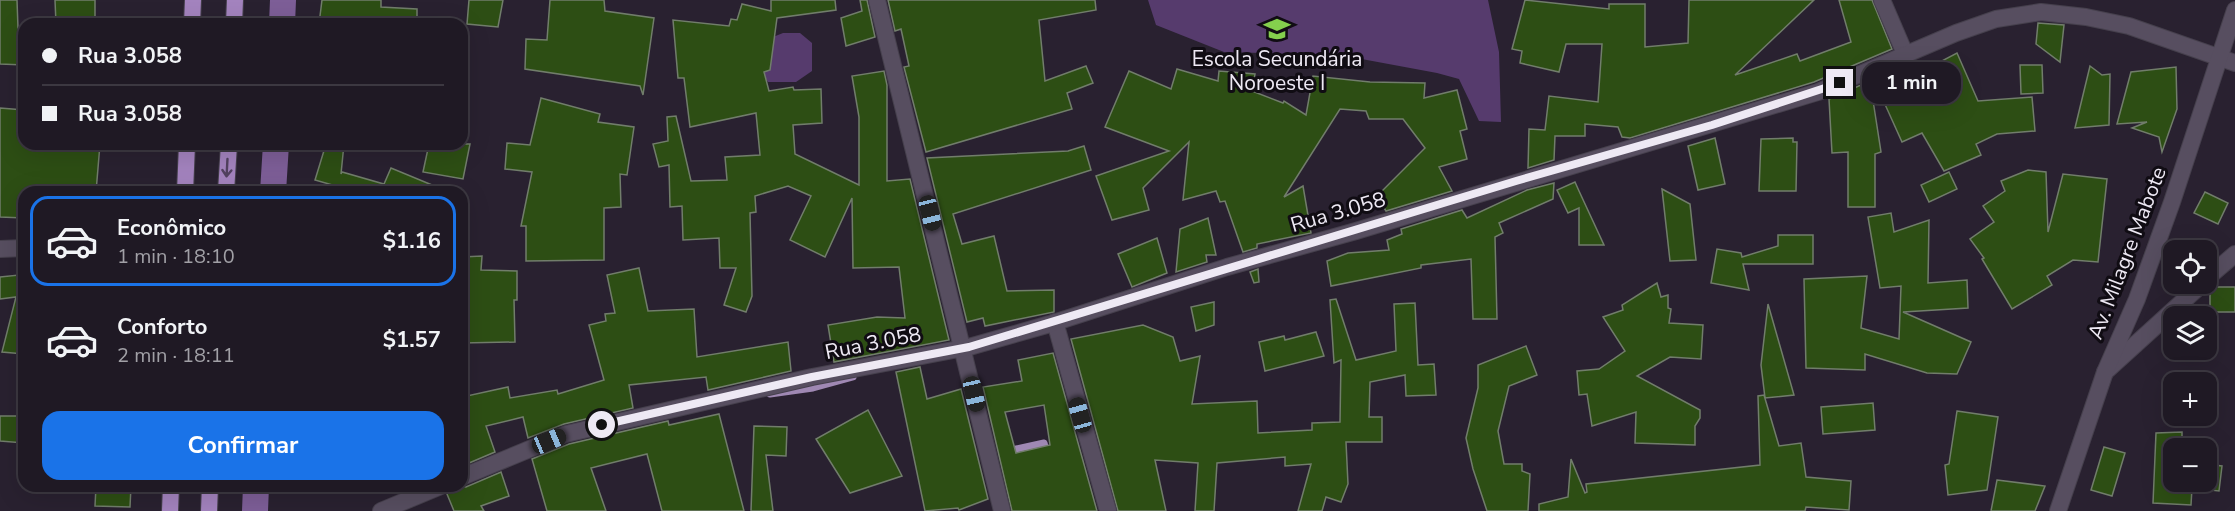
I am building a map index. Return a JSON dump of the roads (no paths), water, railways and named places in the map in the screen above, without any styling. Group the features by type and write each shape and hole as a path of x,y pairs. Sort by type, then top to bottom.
{"main road":[{"path":"192,18 193,0"},
{"path":"234,18 235,0"},
{"path":"185,186 187,150"},
{"path":"226,186 229,150"},
{"path":"170,511 171,492"},
{"path":"209,511 210,492"}],"street":[{"path":"877,0 1002,511"},
{"path":"1882,0 1906,56"},
{"name":"Av. Milagre Mabote","path":"2058,511 2105,372 2141,288 2227,61 2235,10"},
{"name":"Rua 3.058","path":"468,475 566,434 812,377 963,348 1055,322 1227,267 1818,92 1956,33 1996,19 2041,12 2086,16 2129,26 2227,61"},
{"path":"0,249 18,248"},
{"path":"2217,270 2235,254"},
{"path":"2105,372 2191,294"},
{"path":"1055,322 1108,511"},
{"path":"381,511 427,492"}],"waterway":[{"path":"282,18 283,0"},
{"path":"273,186 276,150"},
{"path":"770,394 813,388 853,377"},
{"path":"1007,451 1044,443 1047,454"},
{"path":"255,511 256,492"}],"place":[{"name":"Escola Secundária Noroeste I","path":"1277,29"}]}
